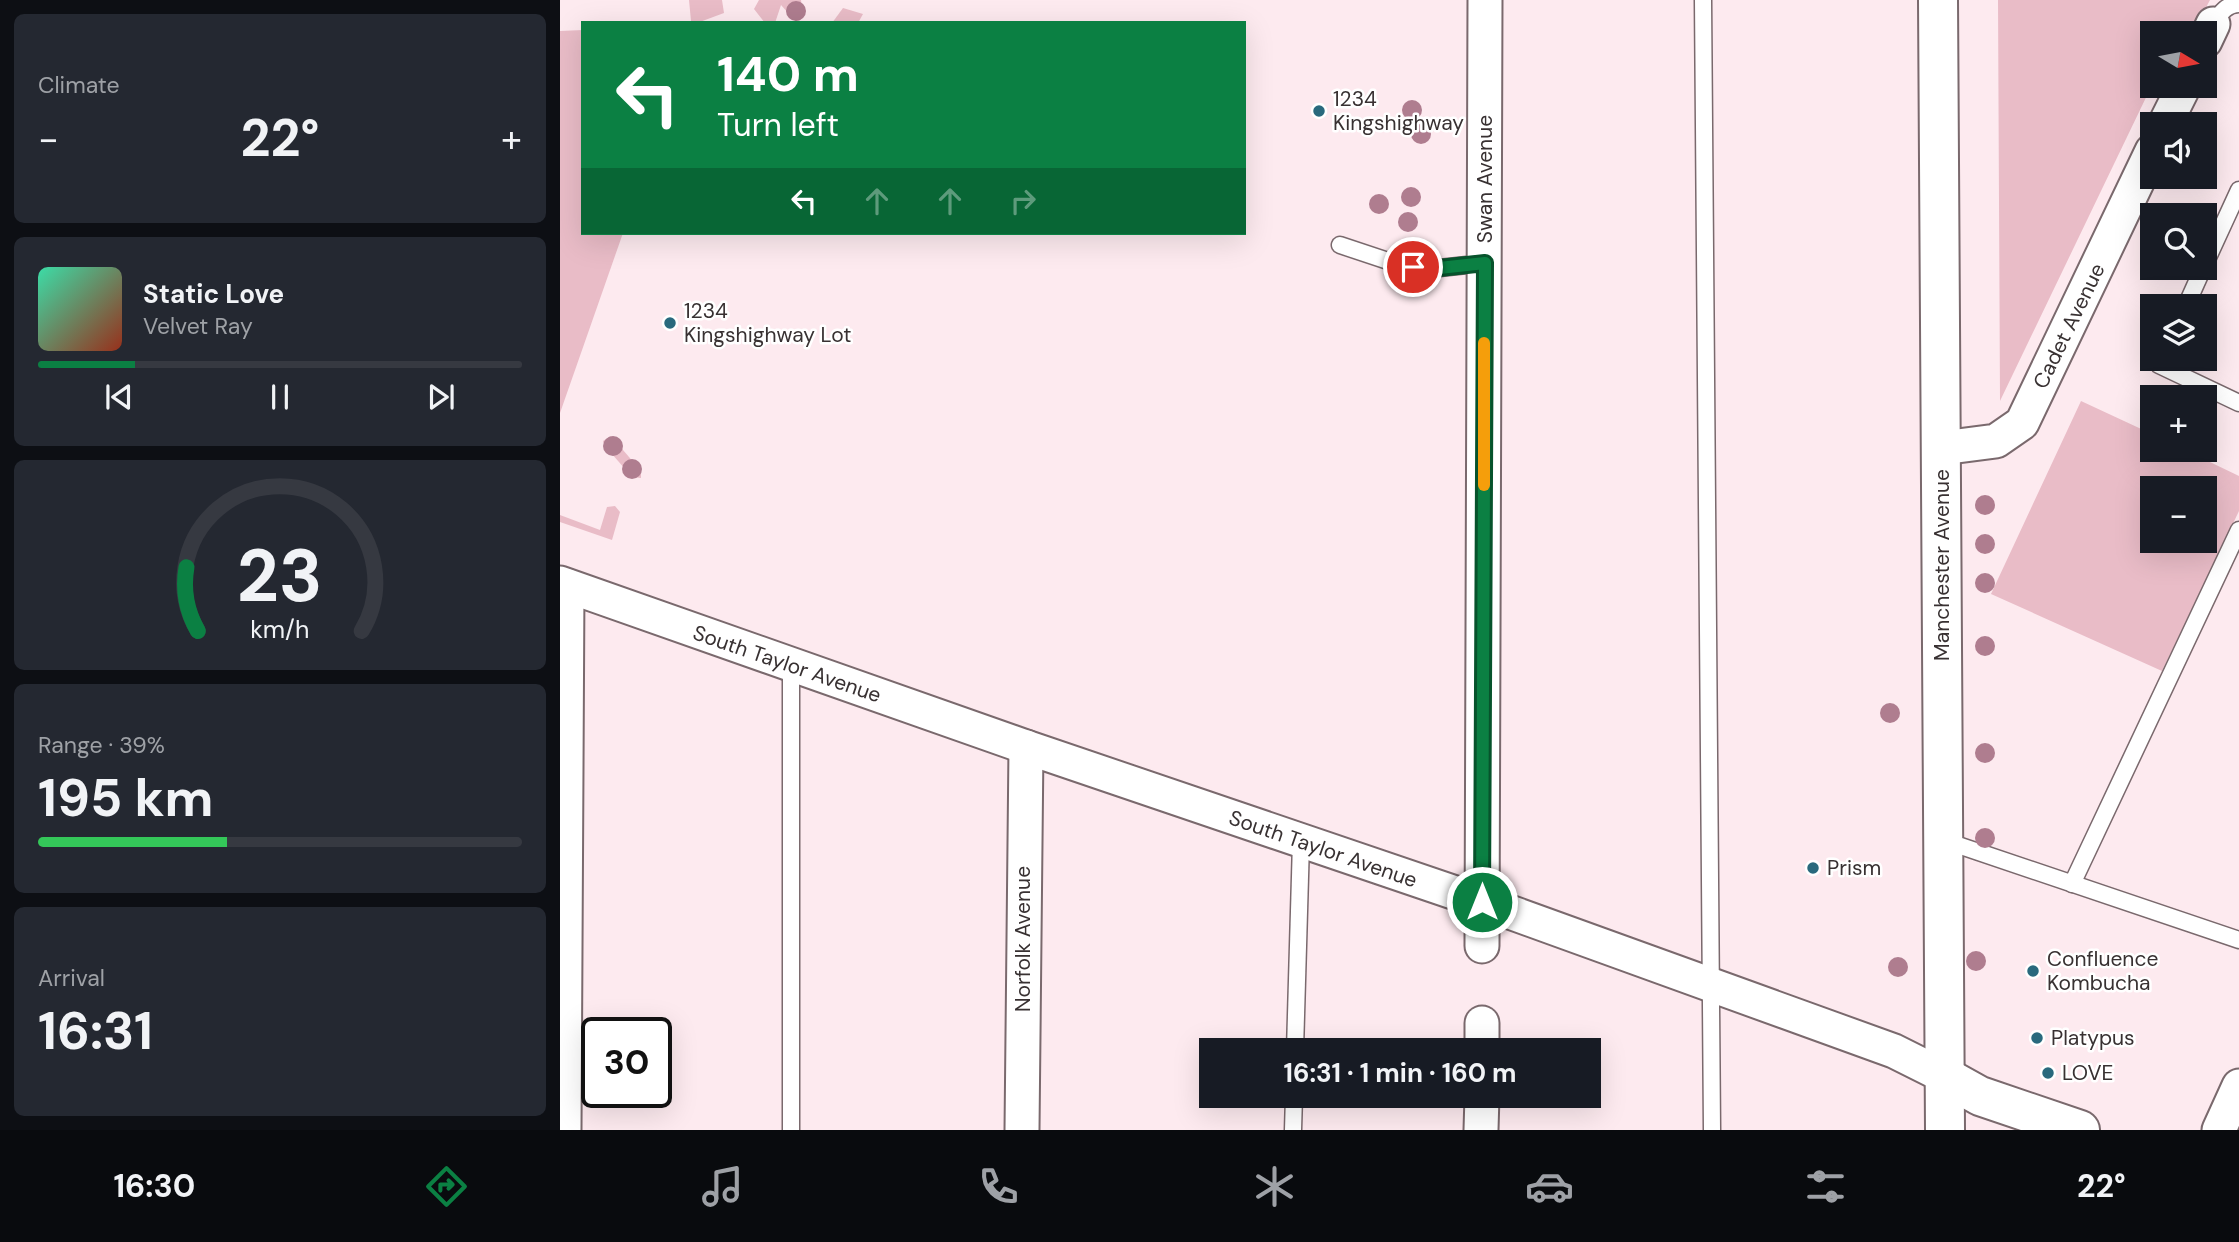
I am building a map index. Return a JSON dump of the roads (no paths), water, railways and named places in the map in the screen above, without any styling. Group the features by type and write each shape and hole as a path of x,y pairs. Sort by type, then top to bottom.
{"main road":[{"name":"Manchester Avenue","path":"1938,0 1945,1130"},
{"name":"South Taylor Avenue","path":"1944,1076 1980,1096 2080,1130"}],"street":[{"name":"Swan Avenue","path":"1482,946 1485,0"},
{"name":"Cadet Avenue","path":"1942,448 1996,441 2022,424 2140,176"},
{"name":"South Taylor Avenue","path":"564,584 792,666 1482,902 1894,1051 1944,1076"},
{"path":"564,584 564,1130"},
{"name":"Norfolk Avenue","path":"1022,1130 1026,747"},
{"path":"2219,1130 2239,1086"},
{"path":"1482,1108 1482,1130"}],"lane":[{"path":"1703,0 1713,986 1712,1130"},
{"path":"2216,21 2223,10 2239,4"},
{"path":"2217,238 2239,190"},
{"path":"1340,245 1397,264 1430,269 1485,263"},
{"path":"2172,371 2239,403"},
{"path":"2072,884 2239,530"},
{"path":"791,1130 792,666"},
{"path":"1942,839 2239,940"},
{"path":"1295,1038 1301,842"},
{"path":"1293,1130 1294,1108"}],"place":[{"name":"1234 Kingshighway","path":"1319,111"},
{"name":"1234 Kingshighway Lot","path":"670,323"},
{"name":"Prism","path":"1813,868"},
{"name":"Confluence Kombucha","path":"2033,971"},
{"name":"Platypus","path":"2037,1038"},
{"name":"LOVE","path":"2048,1073"}]}
